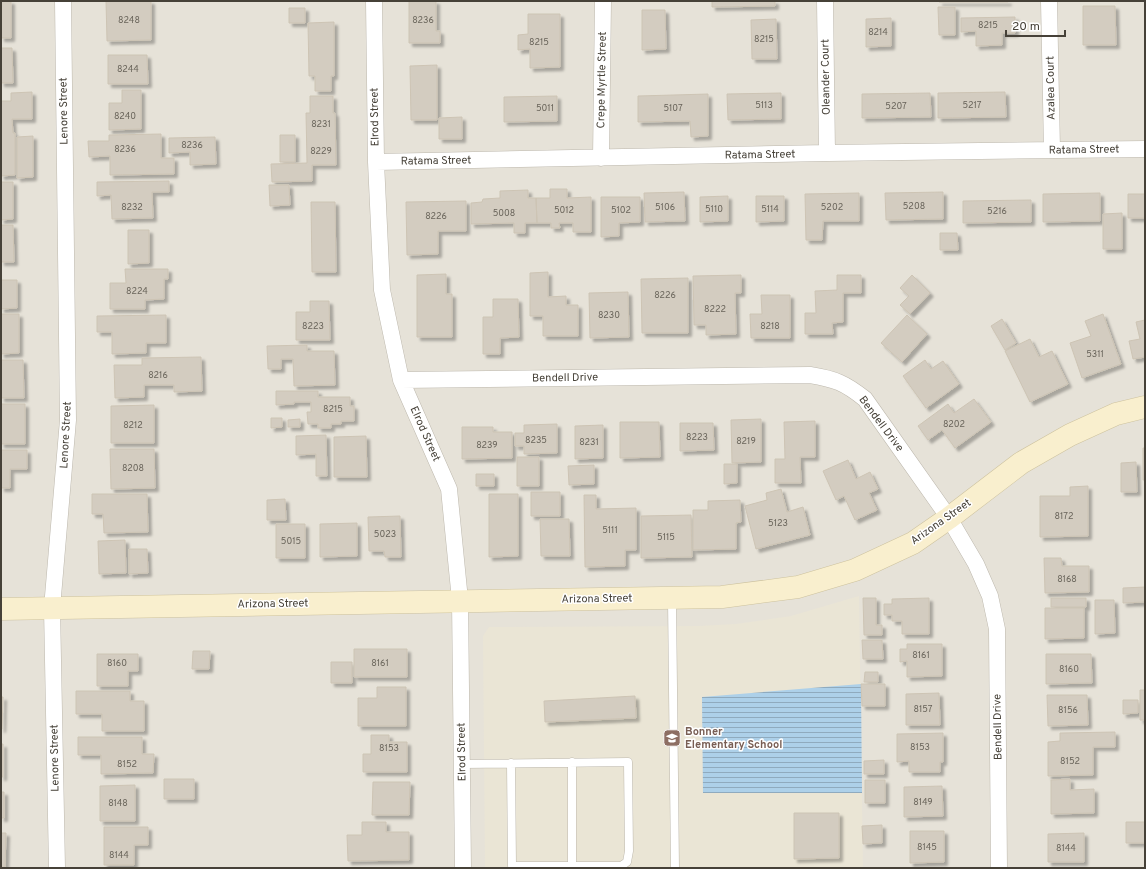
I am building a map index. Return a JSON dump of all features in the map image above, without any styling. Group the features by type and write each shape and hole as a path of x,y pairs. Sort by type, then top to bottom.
{"street":[{"name":"Lenore Street","path":"57,868 52,608 68,420 63,1"},
{"name":"Elrod Street","path":"374,1 376,162 382,290 401,380 449,488 460,600 463,868"},
{"name":"Crepe Myrtle Street","path":"601,158 603,1"},
{"name":"Oleander Court","path":"825,1 827,153"},
{"name":"Azalea Court","path":"1049,1 1052,150"},
{"name":"Ratama Street","path":"376,162 827,153 1145,149"},
{"name":"Bendell Drive","path":"401,380 810,374 832,378 849,386 865,399 949,518 976,564 990,596 997,629 999,868"},
{"name":"Arizona Street","path":"1,609 460,600 722,597 798,587 855,570 913,543 949,518 1021,463 1070,435 1116,414 1145,407"}],"lane":[{"path":"672,598 675,868"},
{"path":"462,764 511,763 572,762 628,762 630,850 627,862 621,866 512,866 511,763"},
{"path":"572,762 572,866"}],"shaded area":[{"path":"1,1 1145,1 1145,868 1,868"},
{"name":"Bonner Elementary School","path":"859,596 863,868 485,868 483,636 489,627 699,626 736,624 791,616"}],"water":[{"path":"861,684 862,793 703,793 702,697"}],"building":[{"path":"1,1 11,1 11,38 1,38"},
{"path":"106,1 151,1 151,40 107,41"},
{"path":"409,1 436,1 436,31 440,31 440,43 409,43"},
{"path":"712,1 775,1 775,6 712,7"},
{"path":"1008,1 1008,2 939,2"},
{"path":"1083,6 1115,6 1116,45 1083,45"},
{"path":"938,7 955,7 955,35 939,35"},
{"path":"289,8 305,8 305,23 289,23"},
{"path":"642,10 665,10 666,49 642,50"},
{"path":"528,14 560,14 560,67 530,68 530,49 518,50 518,35 528,34"},
{"path":"1015,17 1015,33 1002,33 1002,45 976,46 976,31 961,32 961,18"},
{"path":"891,18 891,46 866,47 866,19"},
{"path":"776,19 777,59 752,59 751,20"},
{"path":"334,22 334,76 331,76 331,91 315,91 315,76 309,76 308,23"},
{"path":"1,48 12,48 13,83 1,83"},
{"path":"108,55 147,55 148,84 108,84"},
{"path":"437,65 437,120 411,120 410,66"},
{"path":"122,90 141,90 141,129 109,130 109,103 122,103"},
{"path":"32,92 32,119 12,119 13,133 15,133 15,175 1,176 1,101 11,101 11,93"},
{"path":"1005,92 1006,117 938,118 938,93"},
{"path":"781,93 781,119 728,120 727,94"},
{"path":"930,93 931,117 862,118 862,94"},
{"path":"708,94 708,136 691,137 690,121 638,122 638,96"},
{"path":"310,96 333,96 333,113 335,113 336,165 312,165 312,181 272,182 271,164 307,163 306,113 310,113"},
{"path":"557,96 557,121 504,122 504,97"},
{"path":"462,117 462,139 439,139 439,118"},
{"path":"161,134 161,158 174,158 174,174 110,175 110,156 89,157 88,141 109,141 109,135"},
{"path":"280,135 295,135 295,162 280,162"},
{"path":"33,136 33,177 17,178 17,137"},
{"path":"215,137 216,164 190,165 190,152 169,153 169,138"},
{"path":"169,181 169,192 152,192 153,218 112,219 111,195 97,196 97,182"},
{"path":"1,182 13,182 13,219 1,220"},
{"path":"269,185 289,185 290,205 270,206"},
{"path":"550,189 567,189 567,198 591,197 591,232 573,232 573,223 559,223 560,228 551,228 551,223 537,223 536,198 550,198"},
{"path":"528,190 528,198 536,198 537,223 525,223 525,233 514,233 514,223 471,224 471,203 482,202 483,199 500,198 500,191"},
{"path":"684,192 685,221 645,222 644,193"},
{"path":"943,192 943,219 886,220 885,193"},
{"path":"859,193 859,221 823,221 822,240 806,240 805,194"},
{"path":"1100,193 1100,221 1043,222 1043,194"},
{"path":"1128,194 1145,194 1145,218 1128,218"},
{"path":"728,196 728,221 700,222 700,197"},
{"path":"756,196 784,196 784,221 756,222"},
{"path":"601,197 640,197 640,222 619,223 619,236 601,237"},
{"path":"1031,200 1031,222 963,223 963,201"},
{"path":"466,201 466,231 438,231 438,254 407,255 406,202"},
{"path":"311,202 335,202 336,272 312,272"},
{"path":"1122,213 1122,249 1103,249 1103,214"},
{"path":"1,225 13,225 14,262 1,262"},
{"path":"128,230 149,230 149,263 128,264"},
{"path":"940,233 957,233 958,250 940,250"},
{"path":"125,269 168,269 168,279 164,279 164,299 145,300 145,309 110,309 110,283 126,283"},
{"path":"548,272 548,297 566,296 566,305 578,305 578,336 543,336 543,316 530,316 530,273"},
{"path":"446,274 446,294 452,294 452,337 417,337 417,275"},
{"path":"741,275 741,293 735,293 736,334 706,335 706,325 694,325 693,276"},
{"path":"837,275 861,275 861,293 843,293 843,322 832,323 833,334 805,334 805,313 816,313 815,291 837,290"},
{"path":"912,275 930,293 910,314 900,305 909,296 900,288"},
{"path":"688,278 688,333 642,333 641,279"},
{"path":"1,280 17,280 17,308 1,309"},
{"path":"628,292 629,337 590,338 589,293"},
{"path":"761,295 790,295 790,338 751,338 750,314 762,314"},
{"path":"493,299 518,299 519,337 500,338 500,354 483,354 483,317 493,317"},
{"path":"310,301 329,301 330,340 296,340 296,312 310,312"},
{"path":"1,314 19,314 19,353 1,354"},
{"path":"1103,314 1121,364 1082,378 1070,343 1091,336 1085,321"},
{"path":"166,315 166,343 146,343 146,353 112,354 112,332 97,332 97,316"},
{"path":"907,315 927,334 902,362 881,343"},
{"path":"1002,319 1016,343 1005,350 991,326"},
{"path":"1145,320 1145,357 1133,359 1129,341 1140,339 1136,322"},
{"path":"1030,339 1039,357 1052,351 1068,384 1030,402 1005,351"},
{"path":"307,345 307,351 334,351 335,385 294,386 293,359 281,359 281,369 268,369 267,346"},
{"path":"201,357 202,391 174,392 174,385 144,385 144,397 115,398 114,365 142,365 142,358"},
{"path":"1,360 23,360 24,398 1,398"},
{"path":"925,360 931,369 943,361 959,384 926,408 903,376"},
{"path":"276,391 318,391 318,397 350,397 350,406 354,406 354,421 341,421 341,424 331,424 331,428 318,428 318,424 308,424 307,412 311,412 311,402 294,402 294,404 276,405"},
{"path":"974,399 991,422 955,448 942,430 928,440 918,426 948,404 954,413"},
{"path":"1,404 25,404 25,444 1,444"},
{"path":"154,405 154,443 111,443 111,406"},
{"path":"271,418 282,418 282,427 271,428"},
{"path":"300,419 300,427 288,427 288,420"},
{"path":"761,419 761,462 732,463 731,420"},
{"path":"815,421 815,457 800,457 801,483 775,483 775,459 785,459 784,422"},
{"path":"620,422 659,422 660,457 620,458"},
{"path":"680,423 713,423 714,450 680,451"},
{"path":"557,424 557,453 524,454 524,446 515,446 515,433 524,433 524,425"},
{"path":"603,425 603,458 575,459 575,426"},
{"path":"462,427 493,427 493,432 512,432 512,458 462,459"},
{"path":"326,435 327,476 316,476 316,454 296,455 296,436"},
{"path":"366,436 367,477 334,477 334,437"},
{"path":"1143,448 1145,448 1145,480 1143,480"},
{"path":"110,449 154,449 155,488 111,489"},
{"path":"1,450 27,450 27,469 10,469 10,488 1,488"},
{"path":"517,457 539,457 539,486 517,486"},
{"path":"848,460 856,479 870,472 878,489 869,493 877,510 855,520 844,496 836,500 823,471"},
{"path":"1136,462 1137,492 1121,492 1121,463"},
{"path":"724,464 737,464 737,483 724,484"},
{"path":"594,465 594,484 569,485 568,466"},
{"path":"476,474 494,474 494,486 476,486"},
{"path":"1088,486 1088,536 1040,537 1040,496 1070,496 1070,487"},
{"path":"781,489 787,512 803,507 810,535 756,549 745,506 767,500 766,493"},
{"path":"531,492 560,492 560,516 531,516"},
{"path":"92,494 147,494 148,532 104,533 103,514 92,514"},
{"path":"489,494 518,494 518,556 489,557"},
{"path":"584,495 596,495 596,509 636,508 636,550 625,550 625,566 585,567"},
{"path":"285,499 286,520 267,520 267,500"},
{"path":"740,500 741,522 736,523 736,549 693,550 693,510 708,510 708,501"},
{"path":"691,515 692,557 641,558 641,516"},
{"path":"400,516 401,557 385,557 384,551 369,551 368,517"},
{"path":"540,519 569,519 570,556 541,556"},
{"path":"357,523 357,556 320,557 320,524"},
{"path":"276,524 305,524 305,558 276,558"},
{"path":"125,540 126,573 99,574 98,541"},
{"path":"129,549 147,549 148,573 129,574"},
{"path":"1044,558 1061,558 1062,566 1089,566 1089,592 1045,593"},
{"path":"1145,587 1145,602 1123,603 1123,588"},
{"path":"863,598 876,598 876,625 882,625 882,635 864,635"},
{"path":"929,598 929,634 902,634 902,621 892,621 892,615 884,615 884,604 892,604 892,599"},
{"path":"1051,598 1086,598 1086,607 1051,607"},
{"path":"1095,600 1114,600 1115,633 1095,634"},
{"path":"1045,608 1084,608 1084,638 1045,639"},
{"path":"862,640 882,640 883,659 863,659"},
{"path":"907,644 942,644 942,676 907,677 907,661 900,662 900,649 907,649"},
{"path":"354,649 407,649 407,677 354,677"},
{"path":"193,651 210,651 209,669 192,669"},
{"path":"97,654 138,654 138,671 128,671 128,686 97,686"},
{"path":"1046,654 1091,654 1092,683 1046,684"},
{"path":"331,662 352,662 352,683 331,683"},
{"path":"865,672 878,672 878,682 864,682"},
{"path":"861,684 885,684 885,706 862,706"},
{"path":"377,687 406,687 406,726 358,726 358,698 377,698"},
{"path":"1140,690 1145,690 1145,720 1140,720"},
{"path":"76,691 130,691 130,701 144,701 144,731 102,731 102,714 76,714"},
{"path":"939,693 940,725 906,725 906,694"},
{"path":"1047,695 1087,695 1088,725 1048,726"},
{"path":"635,696 636,718 545,722 544,701"},
{"path":"1,697 3,697 2,729 1,729"},
{"path":"1123,700 1138,700 1138,713 1123,714"},
{"path":"1115,732 1115,747 1093,747 1093,775 1048,776 1048,742 1060,741 1060,733"},
{"path":"943,733 943,762 940,762 940,772 909,772 909,761 897,762 897,734"},
{"path":"371,735 389,735 389,742 407,742 407,772 363,772 363,754 371,754"},
{"path":"78,737 142,737 142,754 154,754 153,773 101,774 101,755 78,755"},
{"path":"1,744 3,744 3,777 1,777"},
{"path":"884,760 884,774 864,774 864,761"},
{"path":"164,779 194,779 194,799 164,799"},
{"path":"1070,779 1070,790 1094,789 1094,813 1051,814 1051,780"},
{"path":"865,780 885,780 885,803 865,803"},
{"path":"373,782 410,782 409,815 372,815"},
{"path":"135,785 135,821 100,821 100,786"},
{"path":"942,786 943,816 904,817 904,787"},
{"path":"1,792 4,792 4,818 1,818"},
{"path":"794,813 839,813 839,858 794,859"},
{"path":"362,822 386,822 386,832 409,832 409,860 348,861 347,835 362,835"},
{"path":"1126,822 1145,822 1145,843 1126,843"},
{"path":"882,825 882,843 863,844 862,826"},
{"path":"104,827 148,827 148,845 134,845 134,865 104,865"},
{"path":"910,831 944,831 944,862 910,863"},
{"path":"1,833 6,833 5,867 1,867"},
{"path":"1084,833 1084,862 1048,862 1048,834"}],"place":[{"name":"Bonner Elementary School","path":"672,738"}]}
